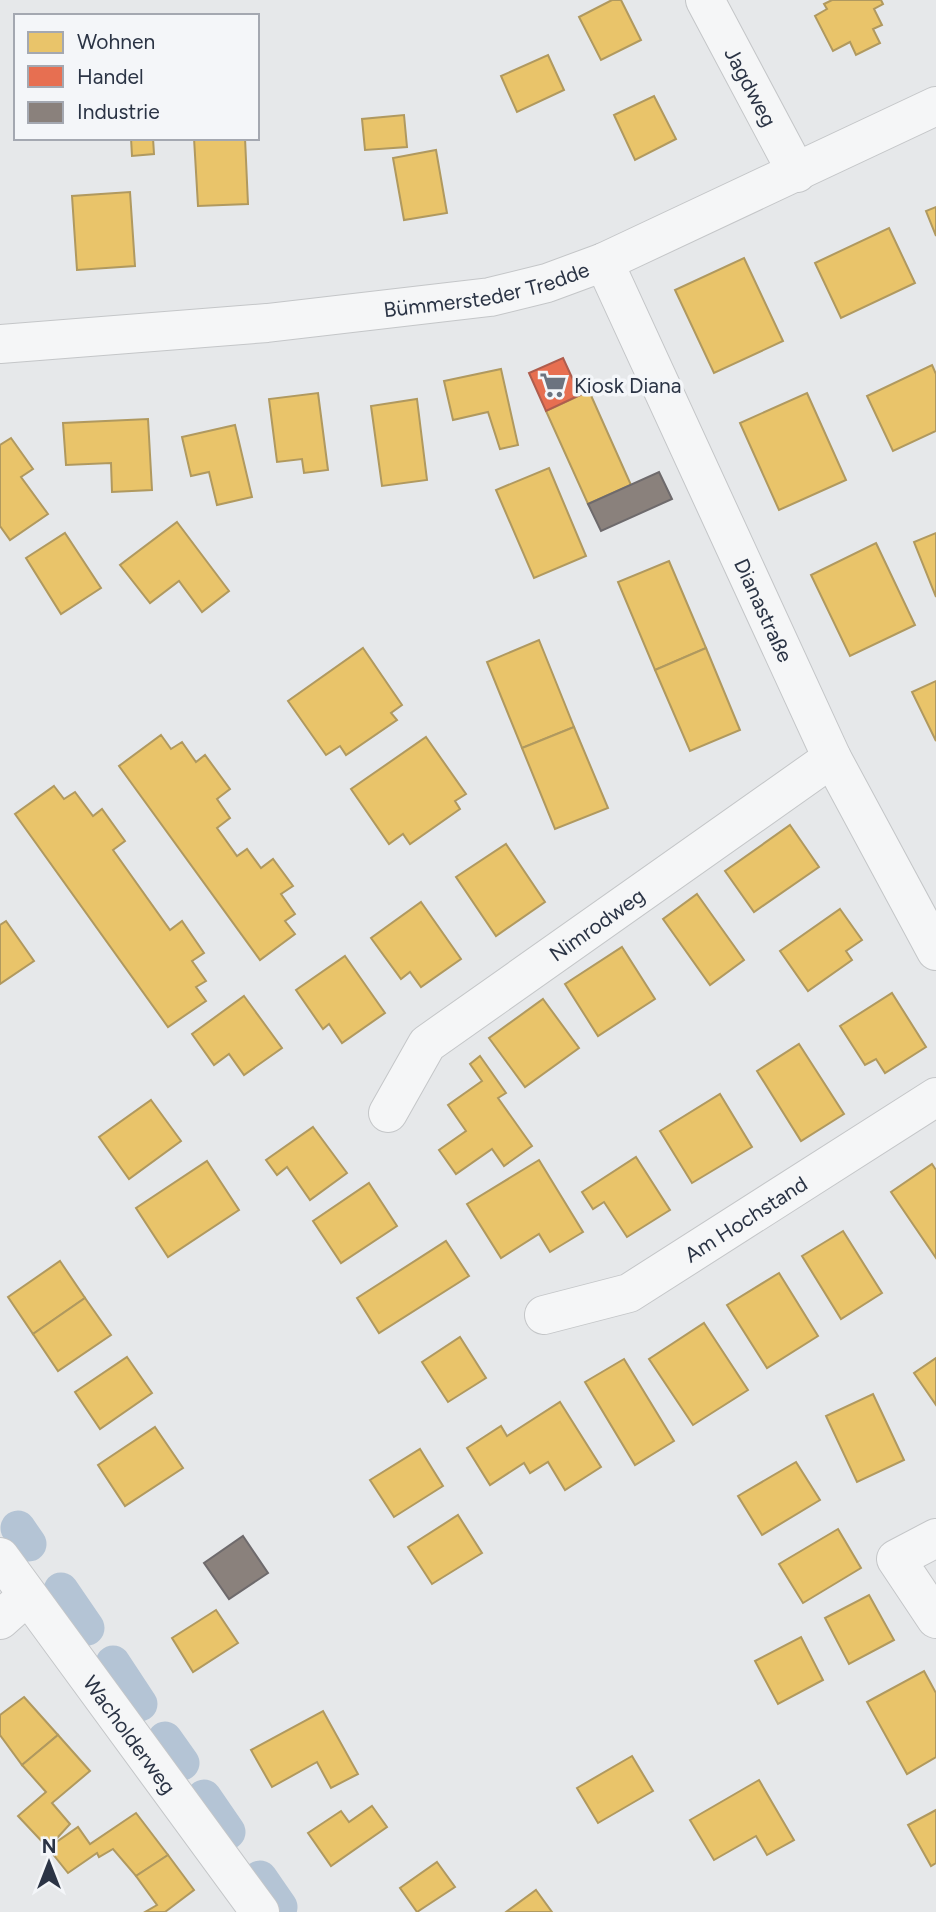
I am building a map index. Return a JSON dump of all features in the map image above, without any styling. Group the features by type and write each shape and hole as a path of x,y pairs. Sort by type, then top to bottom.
{"street":[{"name":"Jagdweg","path":"705,0 797,173"},
{"name":"Bümmersteder Tredde","path":"0,344 267,323 490,297 547,283 604,262 936,106"},
{"name":"Dianastraße","path":"604,262 684,442 832,758 925,905 936,951"},
{"name":"Nimrodweg","path":"388,1113 428,1044 832,758"},
{"name":"Am Hochstand","path":"544,1315 629,1293 936,1097"},
{"path":"936,1538 896,1559 936,1619"},
{"name":"Wacholderweg","path":"0,1557 13,1608 260,1912"}],"building: Wohnen":[{"path":"612,0 621,0 641,40 601,60 579,17"},
{"path":"832,0 881,0 883,4 874,9 882,25 873,29 880,43 856,55 850,42 833,51 815,16 827,9 824,4"},
{"path":"548,55 564,90 517,112 501,76"},
{"path":"654,96 676,139 635,160 614,115"},
{"path":"404,115 407,147 365,150 362,119"},
{"path":"131,140 153,140 154,154 132,156"},
{"path":"194,140 245,140 248,204 198,206"},
{"path":"436,150 447,213 404,220 393,158"},
{"path":"130,192 135,266 77,270 72,196"},
{"path":"936,207 936,236 926,211"},
{"path":"889,228 915,283 841,318 815,263"},
{"path":"744,258 783,341 714,373 675,290"},
{"path":"932,365 936,374 936,431 893,451 867,396"},
{"path":"501,369 518,445 500,449 488,412 453,420 444,381"},
{"path":"589,391 631,485 588,504 546,411"},
{"path":"318,393 328,470 304,473 302,459 277,462 269,399"},
{"path":"807,393 846,480 779,510 740,423"},
{"path":"417,399 427,480 382,486 371,406"},
{"path":"148,419 152,490 112,492 111,463 66,465 63,423"},
{"path":"235,425 252,497 217,505 209,472 191,476 182,437"},
{"path":"11,438 33,469 21,477 48,514 10,540 0,526 0,445"},
{"path":"549,468 586,556 534,578 496,490"},
{"path":"177,522 229,591 202,612 179,581 150,603 120,565"},
{"path":"65,533 101,588 61,614 26,558"},
{"path":"936,533 936,597 914,542"},
{"path":"876,543 915,625 850,656 811,575"},
{"path":"669,561 706,648 655,670 618,582"},
{"path":"539,640 574,727 522,748 487,662"},
{"path":"363,648 402,705 391,713 397,720 346,755 340,746 326,755 288,701"},
{"path":"706,648 740,730 690,751 655,670"},
{"path":"936,681 936,741 912,692"},
{"path":"574,727 608,808 555,829 522,748"},
{"path":"161,735 171,749 182,742 196,762 205,755 230,789 217,799 230,818 217,828 237,856 247,849 261,868 273,859 293,886 281,894 295,914 285,921 295,934 260,960 119,766"},
{"path":"426,737 466,794 455,801 460,809 410,844 403,834 389,844 351,789"},
{"path":"54,786 64,799 75,792 93,816 102,809 125,841 113,850 170,930 182,921 204,953 192,961 206,981 196,987 206,1001 168,1027 15,814"},
{"path":"790,825 819,867 754,912 725,871"},
{"path":"506,844 545,902 496,936 456,877"},
{"path":"697,894 744,960 710,985 663,919"},
{"path":"421,902 461,959 421,987 410,972 401,979 371,938"},
{"path":"840,909 862,940 846,951 852,960 808,991 780,951"},
{"path":"6,921 34,961 0,984 0,925"},
{"path":"622,947 655,999 598,1036 565,984"},
{"path":"345,956 385,1013 342,1043 329,1024 323,1029 296,990"},
{"path":"892,993 926,1047 885,1073 876,1059 865,1065 840,1026"},
{"path":"244,996 282,1048 244,1075 229,1054 214,1065 192,1034"},
{"path":"543,999 579,1048 525,1087 489,1038"},
{"path":"799,1044 844,1114 801,1141 757,1071"},
{"path":"480,1056 506,1093 498,1098 532,1146 504,1166 492,1149 456,1174 439,1150 466,1131 448,1105 482,1081 470,1064"},
{"path":"720,1094 752,1147 692,1183 660,1131"},
{"path":"151,1100 181,1141 129,1179 99,1137"},
{"path":"313,1127 347,1173 310,1200 287,1167 277,1175 266,1160"},
{"path":"636,1157 670,1210 627,1237 604,1202 593,1209 582,1192"},
{"path":"539,1160 583,1232 550,1252 539,1234 501,1258 467,1204"},
{"path":"207,1161 239,1210 168,1257 136,1208"},
{"path":"932,1164 936,1170 936,1258 891,1192"},
{"path":"369,1183 397,1226 341,1263 313,1221"},
{"path":"843,1231 882,1293 841,1319 802,1256"},
{"path":"446,1241 469,1276 379,1333 357,1298"},
{"path":"60,1261 85,1298 33,1334 8,1297"},
{"path":"779,1273 818,1336 767,1368 727,1305"},
{"path":"85,1298 111,1335 58,1371 33,1334"},
{"path":"704,1323 748,1390 693,1425 649,1359"},
{"path":"460,1337 486,1378 448,1402 422,1362"},
{"path":"127,1357 152,1393 100,1429 75,1392"},
{"path":"936,1358 936,1405 914,1373"},
{"path":"624,1359 674,1441 635,1465 585,1382"},
{"path":"873,1394 904,1460 857,1482 826,1416"},
{"path":"560,1402 601,1467 565,1490 548,1462 530,1473 524,1463 490,1485 467,1448 501,1426 507,1436"},
{"path":"155,1427 183,1468 125,1506 98,1465"},
{"path":"420,1449 443,1486 394,1517 370,1480"},
{"path":"796,1462 820,1500 762,1535 738,1496"},
{"path":"458,1515 482,1553 432,1584 408,1547"},
{"path":"838,1529 861,1568 803,1603 779,1564"},
{"path":"869,1595 894,1640 849,1664 825,1618"},
{"path":"216,1610 238,1643 193,1672 172,1638"},
{"path":"801,1637 823,1680 778,1704 755,1661"},
{"path":"924,1671 936,1693 936,1757 907,1774 867,1702"},
{"path":"24,1697 58,1735 22,1765 0,1735 0,1715"},
{"path":"323,1711 358,1774 331,1788 317,1762 272,1787 251,1750"},
{"path":"58,1735 90,1771 52,1803 70,1824 48,1848 18,1816 46,1792 22,1765"},
{"path":"632,1756 653,1791 598,1823 577,1788"},
{"path":"759,1780 794,1840 767,1855 756,1836 714,1860 690,1820"},
{"path":"372,1806 387,1827 331,1866 308,1833 341,1811 349,1822"},
{"path":"936,1810 936,1863 931,1866 908,1825"},
{"path":"136,1813 168,1855 136,1876 113,1849 99,1857 97,1853 68,1873 48,1848 78,1827 90,1844"},
{"path":"168,1855 194,1890 165,1912 145,1912 157,1905 136,1876"},
{"path":"437,1862 455,1887 417,1912 400,1888"},
{"path":"536,1890 552,1912 506,1912"}],"building: Handel":[{"path":"563,358 580,395 546,411 529,373"}],"building: Industrie":[{"path":"659,472 672,499 601,531 588,504"},
{"path":"243,1536 268,1573 229,1599 204,1563"}],"waterway":[{"path":"18,1528 29,1544"},
{"path":"61,1590 87,1628"},
{"path":"113,1663 140,1704"},
{"path":"165,1739 182,1763"},
{"path":"204,1797 228,1832"},
{"path":"260,1878 280,1907"}],"place":[{"name":"Kiosk Diana","path":"553,385"}]}
